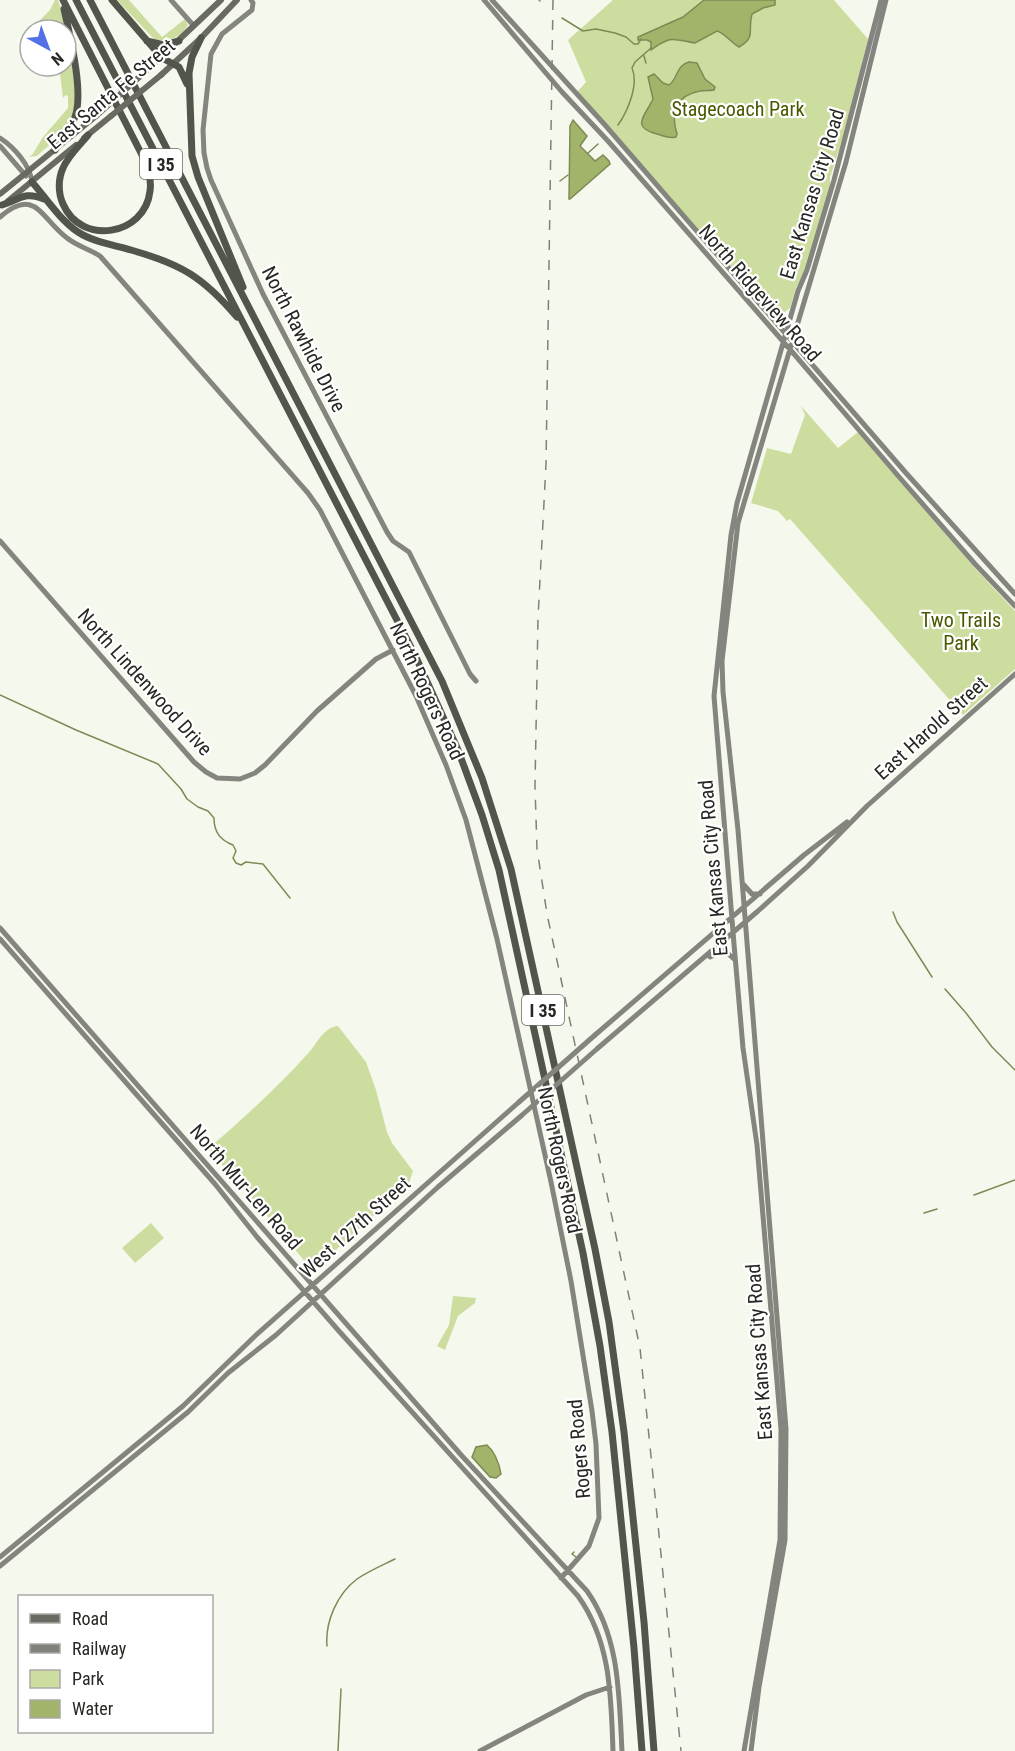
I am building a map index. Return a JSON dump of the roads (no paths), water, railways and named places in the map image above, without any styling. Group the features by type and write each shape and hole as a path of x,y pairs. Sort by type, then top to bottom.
{"highway":[{"path":"63,0 148,171 150,192 147,204 136,219 121,229 103,232 86,227 70,216 61,200 59,182 62,170 88,135"},
{"path":"55,150 74,120 78,104 72,40 63,0"},
{"name":"I 35","path":"76,0 432,689 472,786 499,870 581,1242 600,1346 618,1484 642,1751"},
{"name":"I 35","path":"90,0 442,681 482,778 511,869 595,1249 610,1331 630,1485 654,1751"},
{"path":"112,0 162,58 181,70 188,87"},
{"path":"201,38 190,63 188,87 190,142 194,165 255,320"},
{"path":"147,41 164,45 179,41"},
{"path":"32,182 66,221 81,234 163,259 194,275 221,298 246,328"},
{"path":"1,206 24,195 36,195 47,200"}],"main road":[{"path":"171,0 194,26"},
{"name":"East Santa Fe Street","path":"0,194 96,116 162,58 221,0"},
{"path":"225,12 231,0"},
{"name":"East Santa Fe Street","path":"1,206 174,64 237,0"},
{"name":"North Rawhide Drive","path":"251,0 252,10 222,34 210,57 203,130 204,153 209,175 263,294 386,531 391,540 409,552 470,674 476,681"},
{"name":"North Ridgeview Road","path":"484,0 935,519 1015,606"},
{"name":"North Ridgeview Road","path":"492,0 605,125 906,473 1015,594"},
{"name":"East Kansas City Road","path":"744,1751 780,1539 781,1429 757,1145 735,962 714,686 733,521 798,291 807,270 834,180 883,0"},
{"name":"East Kansas City Road","path":"751,1751 759,1687 785,1540 786,1439 784,1391 722,661 738,523 846,162 883,0"},
{"path":"0,138 27,172 32,182"},
{"path":"0,146 27,172"},
{"name":"North Rogers Road","path":"0,217 18,205 31,205 41,211 67,238 95,253 109,265 308,492 320,510 427,719 469,830 498,939 576,1306"},
{"name":"North Lindenwood Drive","path":"0,541 194,762 217,778 240,779 260,770 317,711 376,659 393,650"},
{"name":"East Harold Street","path":"733,933 808,866 867,806 1015,674"},
{"name":"East Harold Street","path":"732,920 804,855 867,806"},
{"path":"742,883 752,894 762,894"},
{"name":"West 127th Street","path":"0,1557 169,1418 255,1336 430,1179 595,1035 732,920"},
{"name":"North Mur-Len Road","path":"0,928 462,1456 569,1570 593,1600 605,1624 615,1659 622,1751"},
{"name":"West 127th Street","path":"0,1566 160,1436 228,1374 321,1295 438,1187 733,933"},
{"path":"1,943 9,938"},
{"name":"North Mur-Len Road","path":"1,943 215,1184 305,1292 585,1606 596,1626 604,1649 610,1687 614,1751"},
{"path":"698,964 722,951 728,951 735,962"},
{"name":"Rogers Road","path":"561,1578 590,1546 596,1532 600,1511 596,1444 576,1306"},
{"path":"480,1751 586,1695 618,1686"}],"water":[{"path":"704,0 775,0 775,5 752,14 750,36 739,47 717,31 695,43 672,39 651,50 651,42 638,40 638,37 683,17"},
{"path":"689,62 697,63 705,79 715,87 714,90 692,93 681,101 677,106 674,119 676,137 666,137 644,128 642,120 653,99 648,77 654,74 663,83 669,85 679,69"},
{"path":"573,120 587,136 580,146 595,161 603,155 610,164 569,199 570,126"},
{"path":"487,1445 499,1466 501,1474 496,1478 490,1477 472,1457 476,1447"}],"waterway":[{"path":"562,18 583,31 596,29 615,33 626,37 634,44 638,44 641,39"},
{"path":"618,125 633,89 632,68 635,62 651,48"},
{"path":"644,56 646,63"},
{"path":"588,153 598,144"},
{"path":"560,181 568,175"},
{"path":"0,695 158,764 187,799 208,811 214,818 219,835 233,845 236,851 233,858 236,863 241,865 246,862 263,864 290,898"},
{"path":"893,912 932,977"},
{"path":"945,989 992,1047 1015,1070"},
{"path":"974,1195 1015,1180"},
{"path":"924,1213 937,1209"},
{"path":"574,1552 572,1554 576,1557"},
{"path":"327,1646 330,1618 344,1592 357,1579 395,1559"},
{"path":"338,1751 341,1689"}],"railway":[{"path":"553,0 546,464 538,618 535,786 537,849 547,914 640,1348 681,1751"}],"park label":[{"name":"Stagecoach Park","path":"738,109"},
{"name":"Two Trails Park","path":"961,632"}]}
